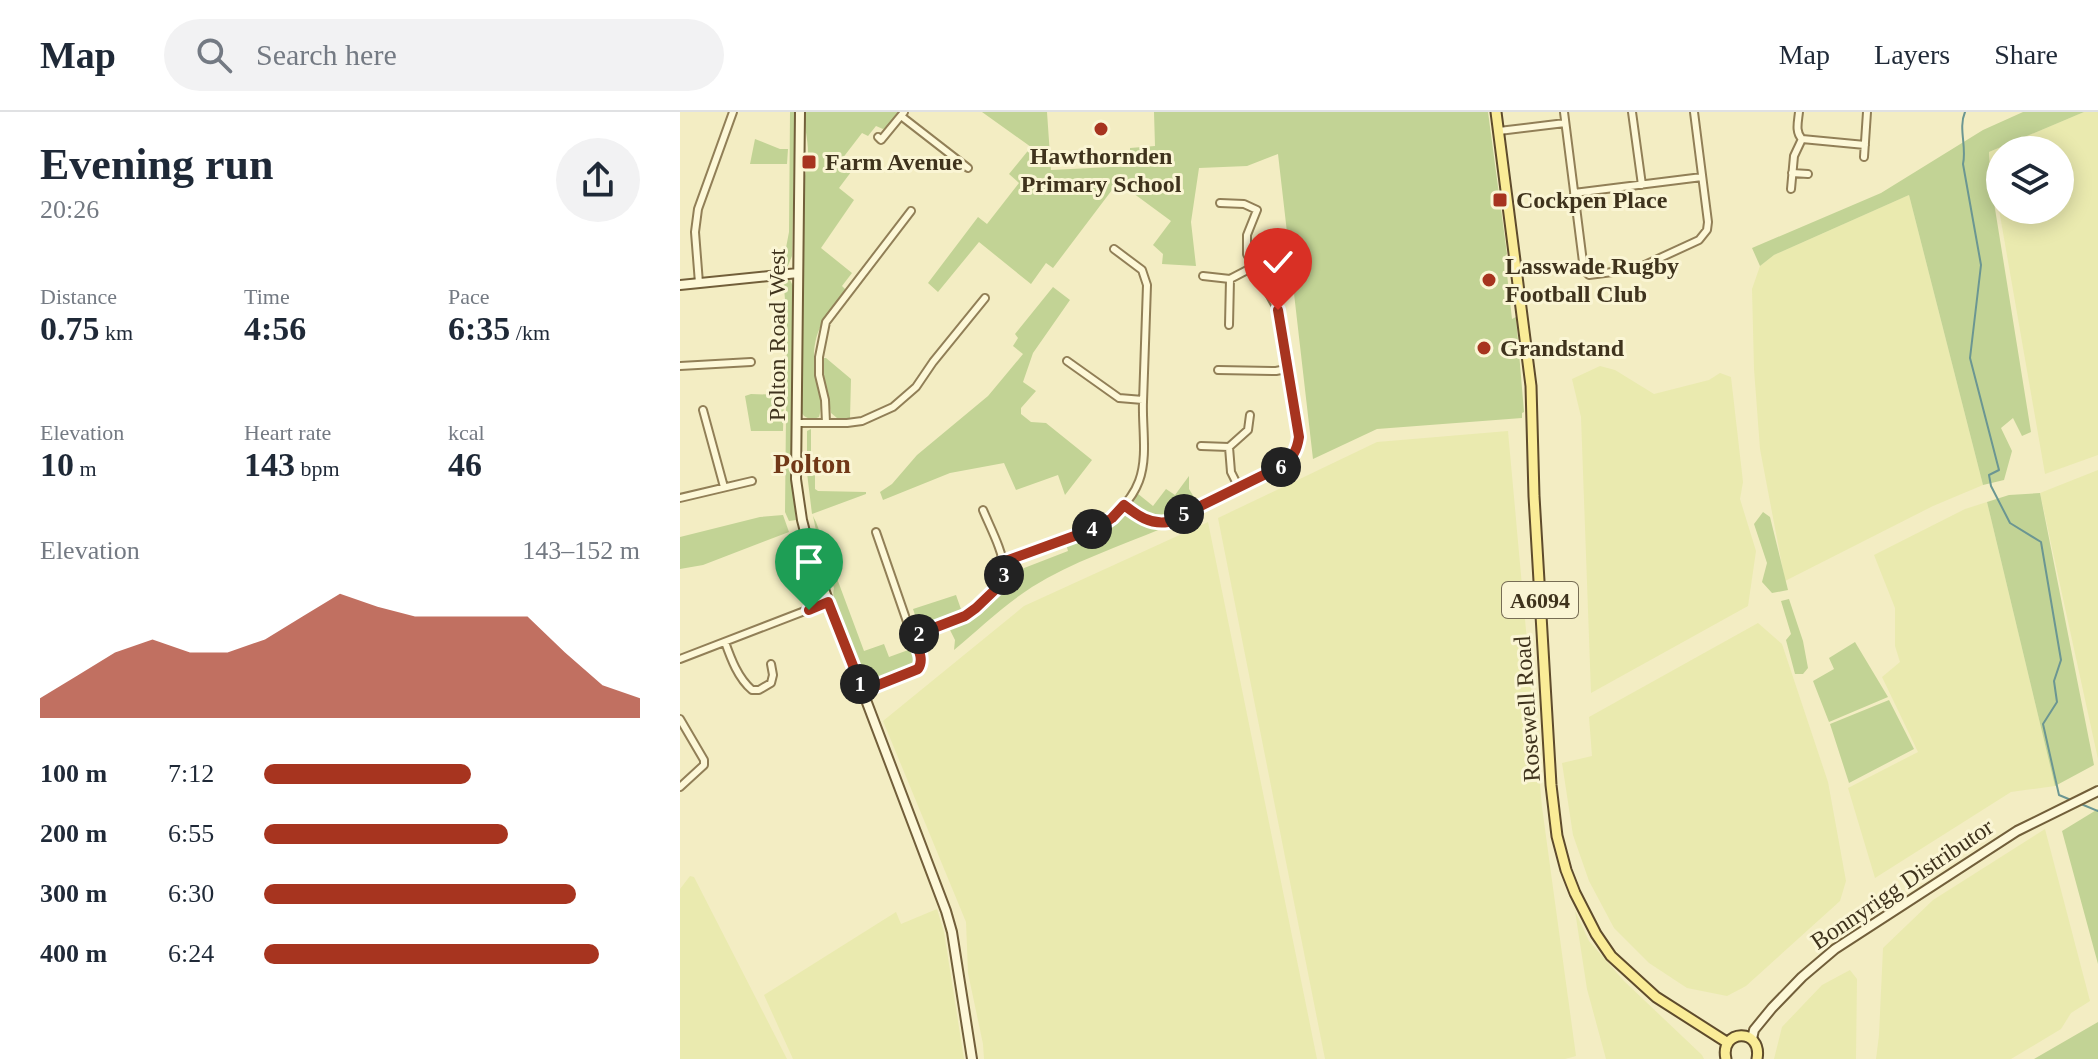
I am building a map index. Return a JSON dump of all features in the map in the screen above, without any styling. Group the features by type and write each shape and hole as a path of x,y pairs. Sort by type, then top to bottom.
{"main road":[{"name":"Rosewell Road","path":"1496,112 1531,386 1535,511 1551,785 1557,836 1575,893 1611,956 1656,997 1728,1043"},
{"path":"1726,1059 1728,1043 1736,1036 1752,1039 1758,1048 1757,1059"}],"street":[{"path":"699,283 695,232 698,209 733,112"},
{"name":"Polton Road West","path":"800,112 796,479 802,520 828,602 946,911 972,1059"},
{"path":"1564,112 1585,273 1589,275 1636,269 1699,240 1705,234 1708,222 1694,112"},
{"path":"1632,112 1642,185"},
{"path":"1799,112 1797,130 1802,139 1865,145"},
{"path":"1864,157 1867,112"},
{"path":"878,137 881,140 903,114 968,168"},
{"path":"1499,131 1565,123"},
{"path":"1791,189 1794,156 1802,139"},
{"path":"1792,173 1808,174"},
{"path":"1574,193 1702,177"},
{"path":"1124,505 1148,521 1168,522 1282,466 1290,461 1297,450 1299,437 1278,310 1247,254 1247,235 1257,210 1244,204 1220,203"},
{"path":"826,423 819,375 826,322 911,211"},
{"path":"1003,562 1099,527 1112,518 1136,487 1143,467 1147,285 1142,270 1114,249"},
{"path":"1203,276 1230,279 1253,267"},
{"path":"680,285 798,273"},
{"path":"1229,325 1230,279"},
{"path":"797,423 862,421 901,401 916,387 985,298"},
{"path":"1067,361 1119,398 1143,400"},
{"path":"1245,361 1245,370"},
{"path":"680,366 751,362"},
{"path":"1218,370 1286,369"},
{"path":"703,410 724,487"},
{"path":"1201,446 1229,447 1248,430 1250,415"},
{"path":"1229,447 1229,465 1239,488"},
{"path":"680,498 752,481"},
{"path":"913,636 965,616 1001,584 1004,578 1003,562 983,510"},
{"path":"863,691 918,669 921,662 876,532"},
{"path":"680,659 828,602"},
{"path":"725,642 732,662 752,690 759,690 771,683 771,664"},
{"path":"680,719 704,760 704,765 680,787"},
{"name":"Bonnyrigg Distributor","path":"1752,1039 1754,1030 1772,1008 1835,949 2017,831 2098,791"}],"green space":[{"path":"790,112 795,112 792,256 787,268 782,269 789,232"},
{"path":"804,112 899,112 886,128 876,126 868,136 862,133 842,159 851,172 839,188 854,200 821,248 852,273 842,286 846,290 825,318 817,336 814,358 821,405 819,417 811,420 801,412 803,186 808,153"},
{"path":"982,112 1047,112 1051,170 1130,166 1130,148 1155,146 1154,112 1488,112 1507,254 1512,319 1516,317 1522,418 1377,429 1313,459 1278,154 1247,166 1199,168 1191,222 1196,266 1162,264 1163,254 1153,245 1171,221 1118,182 1053,268 1046,263 1031,284 979,242 938,292 928,283 978,217 987,224 1019,183 1009,174 1031,147"},
{"path":"2023,112 2084,112 2027,136 1986,136 1986,224 1997,224 2031,432 2022,436 2013,418 2001,428 2012,451 2004,480 1983,485 1909,195 1774,255 1760,266 1752,248 1881,193 1983,130"},
{"path":"2084,112 2098,112 2098,455 2045,474 2002,224 2074,224 2074,136 2027,136"},
{"path":"755,139 788,149 787,164 750,164"},
{"path":"1909,195 1983,485 1933,506 1785,581 1760,449 1752,289 1760,266 1774,255"},
{"path":"783,279 790,280 793,286 792,483 796,520 789,521 785,512 787,319"},
{"path":"1053,287 1070,300 1033,353 1023,382 1036,391 1021,408 1021,414 1031,422 1046,423 1092,460 1065,495 1058,475 1016,490 1004,463 950,473 883,500 880,492 892,484 917,455 988,396 1023,354 1013,346 1018,338 1015,334"},
{"path":"823,358 851,379 850,418 837,418 831,413"},
{"path":"1600,366 1615,370 1654,394 1709,380 1720,373 1731,377 1743,482 1740,499 1756,551 1748,606 1591,693 1581,417 1572,379"},
{"path":"784,395 783,431 751,431 745,396"},
{"path":"811,429 815,489 866,494 812,514 807,473 807,431"},
{"path":"1508,431 1542,807 1576,1056 1565,1059 1325,1059 1218,518 1377,442"},
{"path":"2098,470 2098,759 2040,493"},
{"path":"1189,476 1189,489 1197,502 1166,517 1152,515 1134,505 1134,495 1137,493 1153,506 1166,489 1175,495"},
{"path":"2040,493 2094,765 2055,786 1987,502 2009,495"},
{"path":"1987,502 2055,786 2011,792 1875,878 1848,788 1918,752 1882,677 1900,662 1895,646 1895,608 1874,555 1965,509"},
{"path":"1763,512 1770,517 1788,590 1772,593 1762,582 1767,563 1754,524"},
{"path":"1125,514 1146,526 1163,528 1047,578 1012,601 954,650 955,640 949,628 997,596 1015,562 1019,570 1068,551 1066,544 1069,540"},
{"path":"783,515 789,532 703,565 680,569 680,537 760,517"},
{"path":"813,516 864,651 884,644 889,657 911,649 917,658 911,667 876,680 866,679 861,674 838,618 834,588 821,554"},
{"path":"1208,522 1317,1059 984,1059 968,973 966,922 883,721 1024,606"},
{"path":"956,595 962,612 919,627 913,609"},
{"path":"1789,599 1803,641 1808,668 1803,674 1795,674 1786,640 1791,634 1781,601"},
{"path":"1758,623 1782,644 1828,782 1846,881 1840,901 1746,986 1727,996 1687,988 1649,963 1614,928 1589,881 1573,835 1562,763 1592,756 1589,717"},
{"path":"1855,642 1888,697 1829,722 1813,681 1834,669 1829,658"},
{"path":"1889,700 1914,749 1849,783 1830,724"},
{"path":"2098,809 2098,964 2062,831"},
{"path":"2045,829 2090,1001 2071,1013 2061,1029 2011,1059 1876,1059 1883,948 1933,900"},
{"path":"690,876 694,877 787,1059 680,1059 680,889"},
{"path":"937,909 944,932 964,1059 793,1059 764,995 896,912 901,924"},
{"path":"1575,911 1589,941 1624,981 1704,1059 1606,1059 1587,989"},
{"path":"1850,970 1857,979 1856,1059 1774,1059 1782,1027 1822,985"},
{"path":"2098,1022 2098,1059 2034,1059"}],"waterway":[{"path":"1965,112 1962,124 1963,164 1981,265 1970,358 1999,470 1989,475 1991,486 2010,523 2041,542 2061,660 2054,681 2057,702 2043,724 2059,795 2071,800"},
{"path":"2081,804 2098,811"}],"place":[{"name":"Hawthornden Primary School","path":"1101,129"},
{"name":"Farm Avenue","path":"809,162"},
{"name":"Cockpen Place","path":"1500,200"},
{"name":"Lasswade Rugby Football Club","path":"1489,280"},
{"name":"Grandstand","path":"1484,348"}],"district":[{"name":"Polton","path":"812,463"}],"route":[{"path":"809,610 828,602 863,691 918,669 921,658 913,636 965,616 985,601 1004,578 1003,562 1099,527 1124,505 1148,521 1168,522 1290,461 1297,450 1299,437 1278,310"}]}
